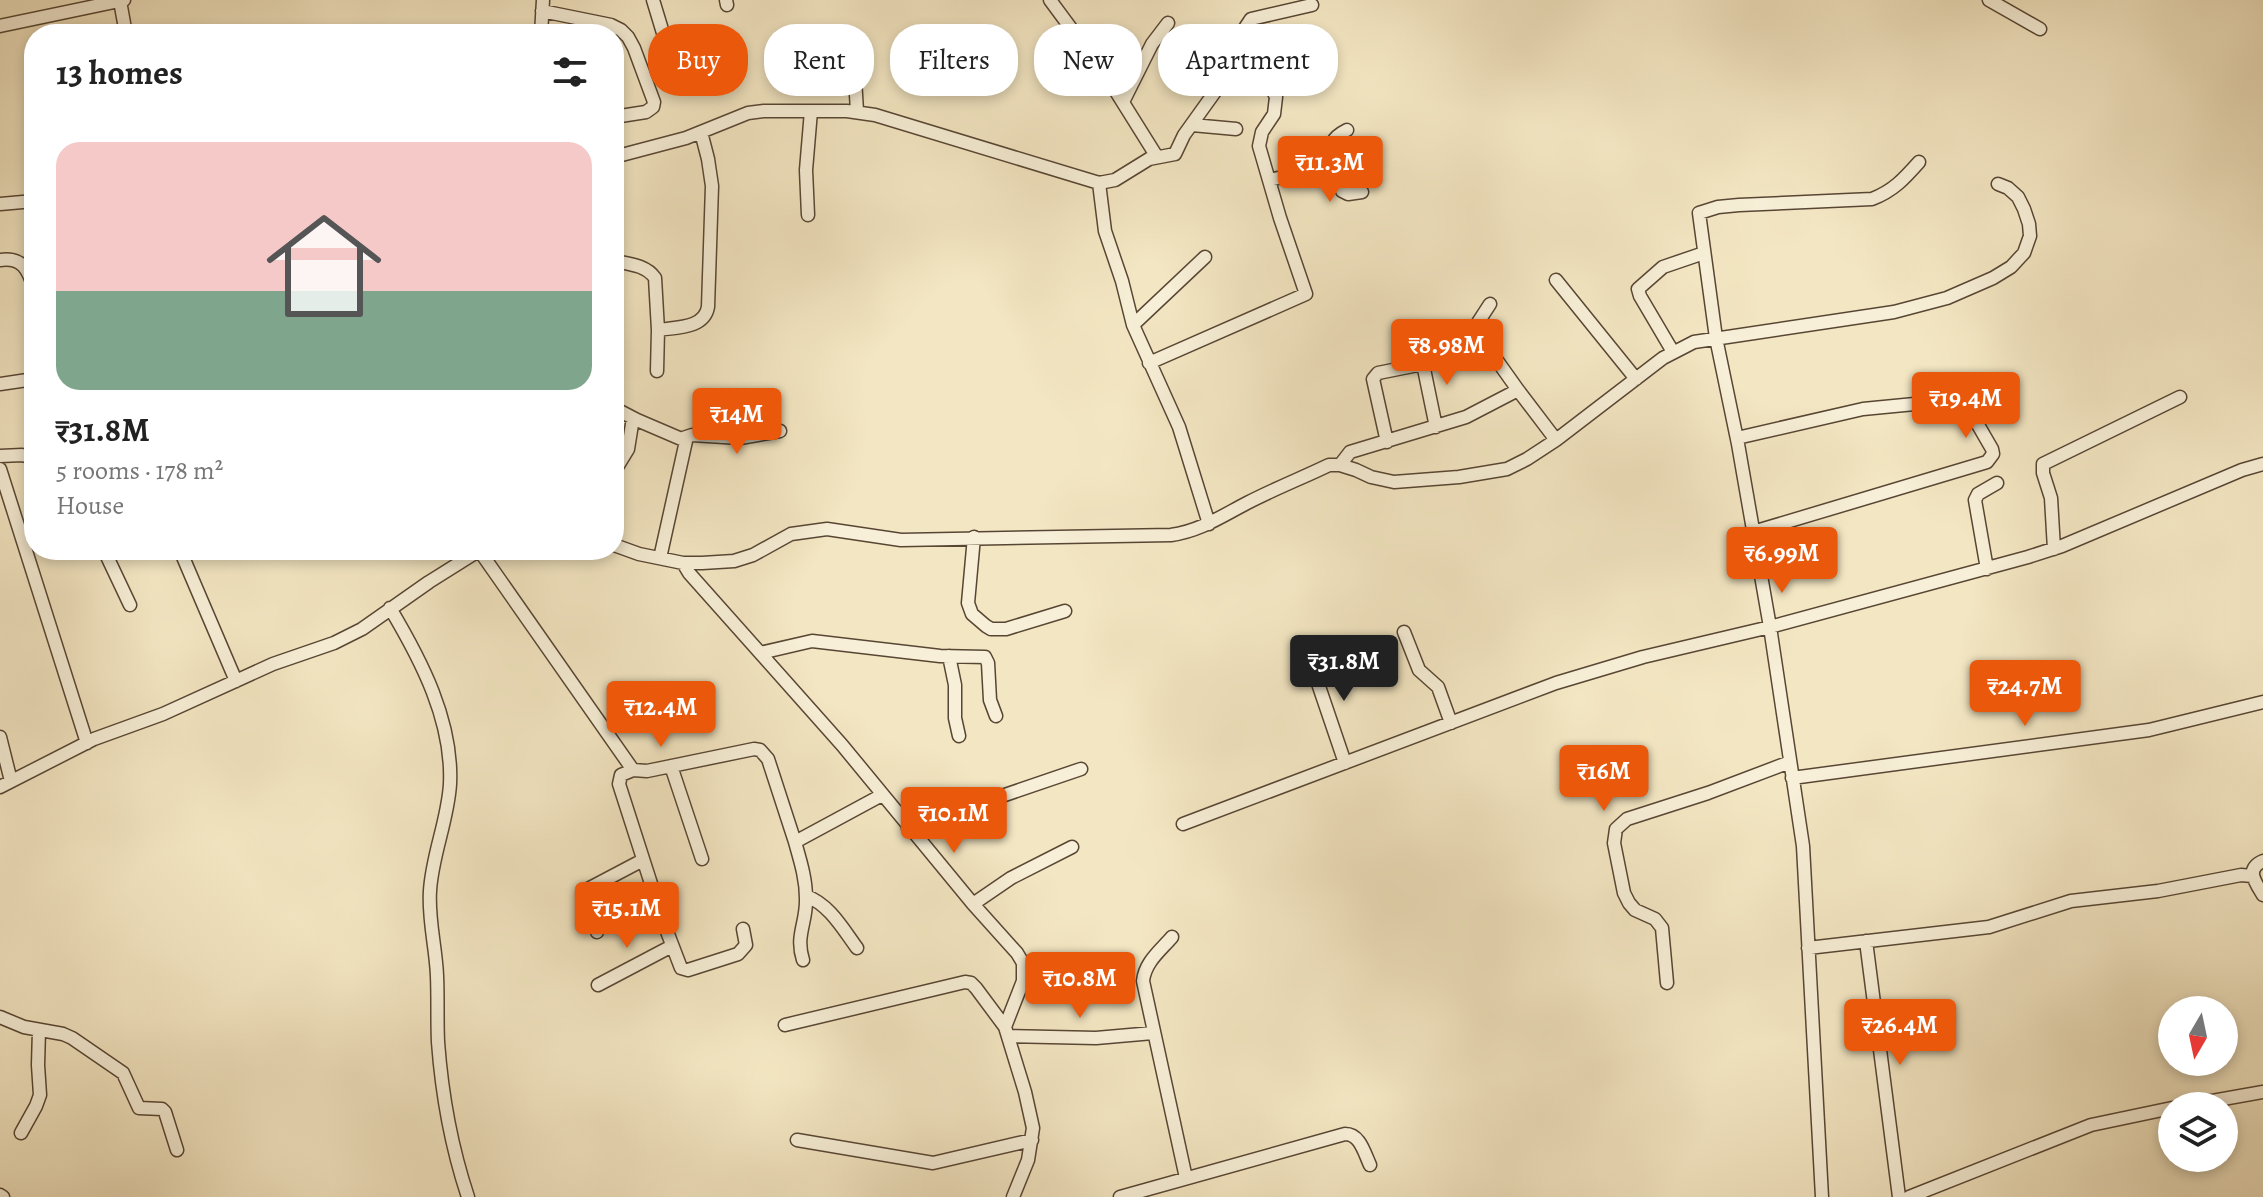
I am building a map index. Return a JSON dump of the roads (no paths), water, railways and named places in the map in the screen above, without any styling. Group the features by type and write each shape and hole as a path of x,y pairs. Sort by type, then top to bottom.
{"street":[{"path":"0,26 90,4 122,0 125,24"},
{"path":"653,0 660,24"},
{"path":"1050,0 1107,77 1157,157"},
{"path":"1989,0 2040,29"},
{"path":"1248,24 1251,19 1312,5"},
{"path":"542,6 607,24"},
{"path":"1123,102 1152,44 1168,23"},
{"path":"624,34 628,37 654,102 646,112 624,115"},
{"path":"856,96 857,111"},
{"path":"624,154 701,132 748,113 857,111 1099,183 1115,180 1149,159 1175,154 1184,135 1212,96"},
{"path":"1149,363 1306,294 1261,153 1259,140 1274,114 1276,96"},
{"path":"808,215 806,170 811,111"},
{"path":"1192,125 1236,129"},
{"path":"1347,130 1333,140 1335,166 1342,191 1348,194 1362,192"},
{"path":"658,330 698,323 708,313 712,186 701,132"},
{"path":"1822,1197 1803,846 1770,627 1716,338 1699,213 1739,205 1872,199 1899,185 1919,162"},
{"path":"1269,180 1335,166"},
{"path":"1099,183 1105,231 1133,325 1179,427 1209,524"},
{"path":"624,548 683,563 734,561 753,555 791,534 808,531 837,530 901,540 1171,535 1209,524 1329,465 1340,465 1394,482 1459,477 1507,469 1556,440 1673,352 1694,342 1894,312 1947,298 1993,278 2011,267 2024,253 2030,236 2029,224 2018,197 1998,184"},
{"path":"0,204 24,202"},
{"path":"1673,352 1638,289 1663,267 1704,253"},
{"path":"1133,325 1205,257"},
{"path":"0,260 13,259 24,265"},
{"path":"624,263 650,271 655,278 657,371"},
{"path":"1556,280 1636,379"},
{"path":"1490,304 1476,331 1556,440"},
{"path":"1436,341 1423,364 1436,427"},
{"path":"1387,442 1373,379 1378,373 1423,364"},
{"path":"0,384 24,380"},
{"path":"1340,465 1350,452 1466,417 1518,390"},
{"path":"2054,549 2051,498 2043,464 2180,397"},
{"path":"1737,438 1863,409 1956,400 1966,404 1993,454 1987,462 1753,532"},
{"path":"624,413 683,438 687,444 660,558"},
{"path":"624,456 633,418"},
{"path":"683,438 692,435 740,438 780,431"},
{"path":"0,456 24,456"},
{"path":"1183,824 1556,683 1643,657 1770,627 2054,549 2263,464"},
{"path":"0,469 24,545"},
{"path":"1987,569 1975,500 1978,494 1997,483"},
{"path":"974,537 968,603 972,614 986,626 1006,629 1065,611"},
{"path":"29,560 87,743"},
{"path":"109,560 130,605"},
{"path":"184,560 236,681"},
{"path":"0,737 6,784 87,743 163,714 273,664 334,643 362,629 464,560"},
{"path":"486,560 633,770"},
{"path":"683,563 1017,953 1025,973 1007,1031"},
{"path":"390,608 415,650 432,691 449,755 450,785 432,873 430,902 444,1105 449,1135 468,1197"},
{"path":"1404,632 1419,670 1438,687 1451,723"},
{"path":"760,653 812,641 949,656 981,656 987,659 990,700 996,716"},
{"path":"1308,654 1345,763"},
{"path":"949,656 959,736"},
{"path":"1792,778 2149,730 2263,702"},
{"path":"743,929 746,945 738,954 688,970 681,968 643,860 619,780 621,775 633,770 647,771 760,750 768,759 804,876 805,917 799,942 803,960"},
{"path":"1667,983 1662,928 1655,919 1635,910 1624,893 1614,843 1616,829 1627,819 1790,762"},
{"path":"671,766 702,859"},
{"path":"908,828 1081,769"},
{"path":"795,842 882,795"},
{"path":"973,904 1011,878 1072,847"},
{"path":"597,932 598,920 588,897 588,889 643,860"},
{"path":"2263,861 2252,870 2252,876 2263,895"},
{"path":"1808,948 1989,927 2071,901 2158,891 2241,875 2252,876"},
{"path":"806,896 829,911 857,948"},
{"path":"1172,937 1144,971 1144,991 1186,1178"},
{"path":"1866,941 1899,1197"},
{"path":"598,985 672,946"},
{"path":"785,1025 971,983 1007,1031 1032,1118 1028,1160 1013,1197"},
{"path":"0,1017 72,1038 123,1073 139,1108 162,1109 165,1112 177,1150"},
{"path":"21,1133 40,1095 39,1030"},
{"path":"1007,1031 1096,1038 1153,1033"},
{"path":"2238,1096 2263,1092"},
{"path":"1909,1197 2091,1125 2158,1111"},
{"path":"1120,1197 1345,1134 1358,1140 1370,1165"},
{"path":"797,1140 933,1163 1032,1140"}]}
